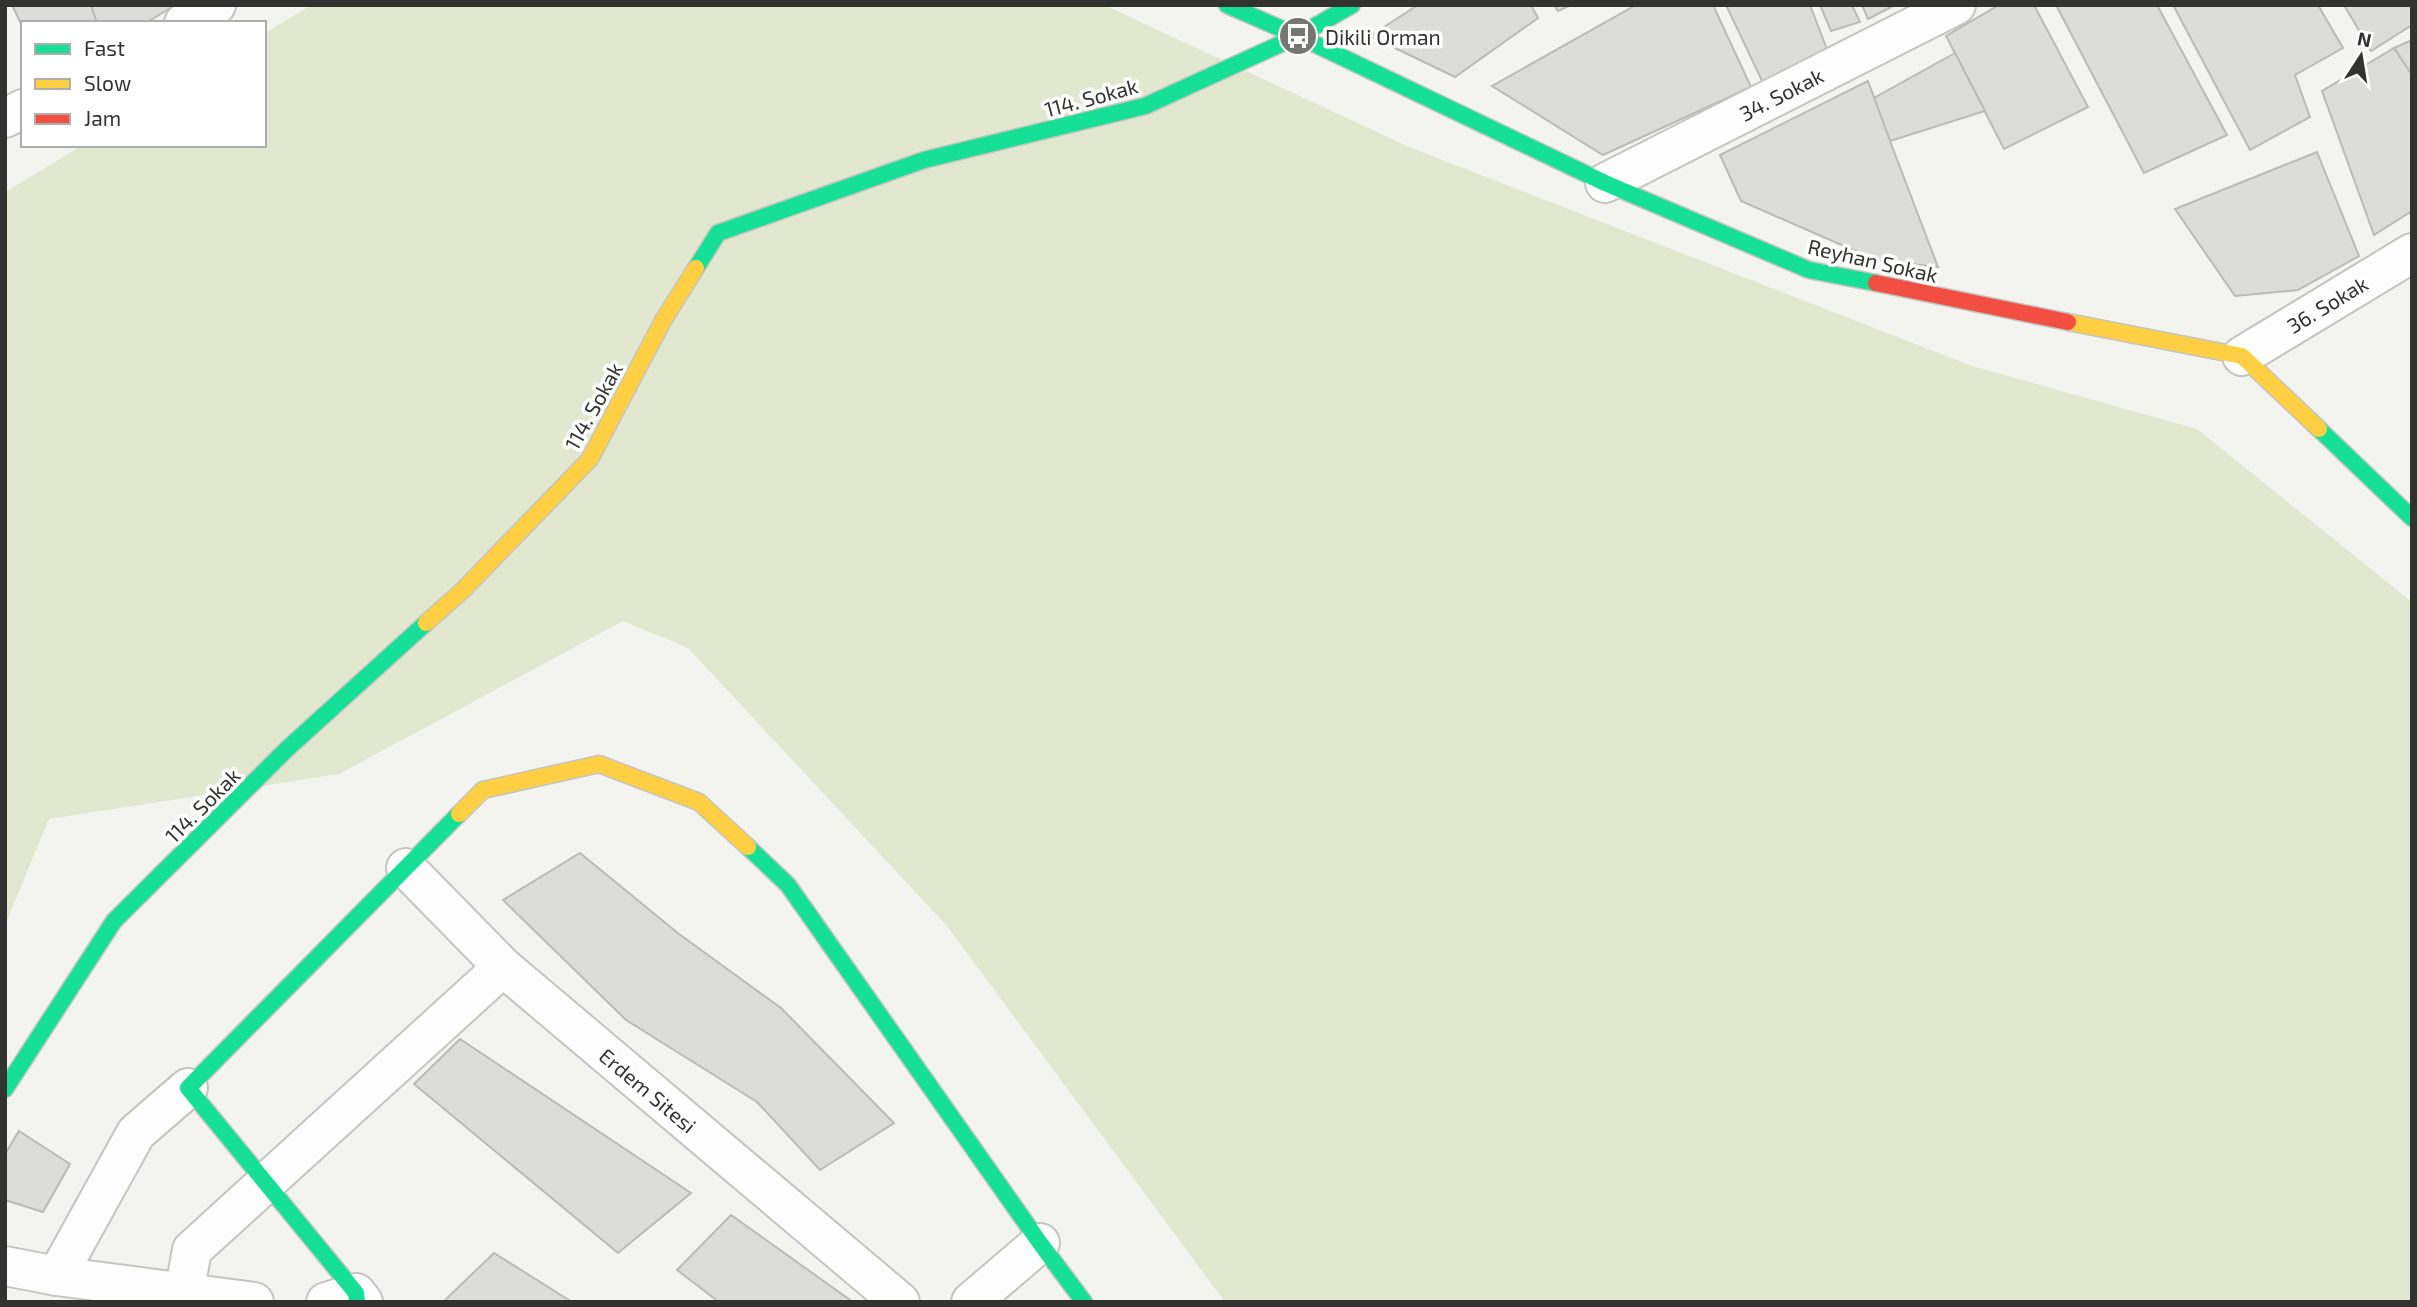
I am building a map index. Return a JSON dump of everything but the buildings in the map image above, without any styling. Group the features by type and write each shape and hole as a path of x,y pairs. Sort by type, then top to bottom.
{"street":[{"path":"188,21 216,5"},
{"name":"Reyhan Sokak","path":"1227,5 1298,36 1605,183 1809,270 2242,356"},
{"name":"114. Sokak","path":"5,1089 114,921 288,748 462,591 590,459 664,319 718,233 924,160 1145,106 1298,36 1352,5"},
{"name":"34. Sokak","path":"1605,183 1956,5"},
{"path":"5,118 21,109"},
{"name":"36. Sokak","path":"2242,356 2412,253"},
{"path":"2242,356 2410,514"},
{"path":"57,1276 136,1133 188,1088 483,790 598,764 699,802 788,885 1084,1302"},
{"name":"Erdem Sitesi","path":"406,869 503,967 900,1302"},
{"path":"184,1294 192,1250 503,967"},
{"path":"188,1088 265,1183 351,1300"},
{"path":"971,1302 1040,1243"},
{"path":"5,1266 57,1276 254,1302"}],"green space":[{"path":"311,5 1104,5 1409,147 1972,366 2197,429 2412,602 2412,1302 1225,1302 947,926 688,648 623,621 339,774 49,819 5,925 5,192 80,147 266,147 266,33"}],"traffic: fast":[{"path":"1227,5 1298,36 1605,183 1809,270 1876,283"},
{"path":"696,268 718,233 924,160 1145,106 1298,36 1352,5"},
{"path":"2319,429 2412,518"},
{"path":"5,1089 114,921 288,748 426,623"},
{"path":"357,1302 356,1293 188,1088 459,814"},
{"path":"748,847 788,885 1084,1302"}],"traffic: slow":[{"path":"426,623 462,591 590,459 664,319 696,268"},
{"path":"2068,322 2242,356 2319,429"},
{"path":"459,814 483,790 599,764 699,802 748,847"}],"traffic: jam":[{"path":"1876,283 2068,322"}],"place":[{"name":"Dikili Orman","path":"1298,36"}]}
